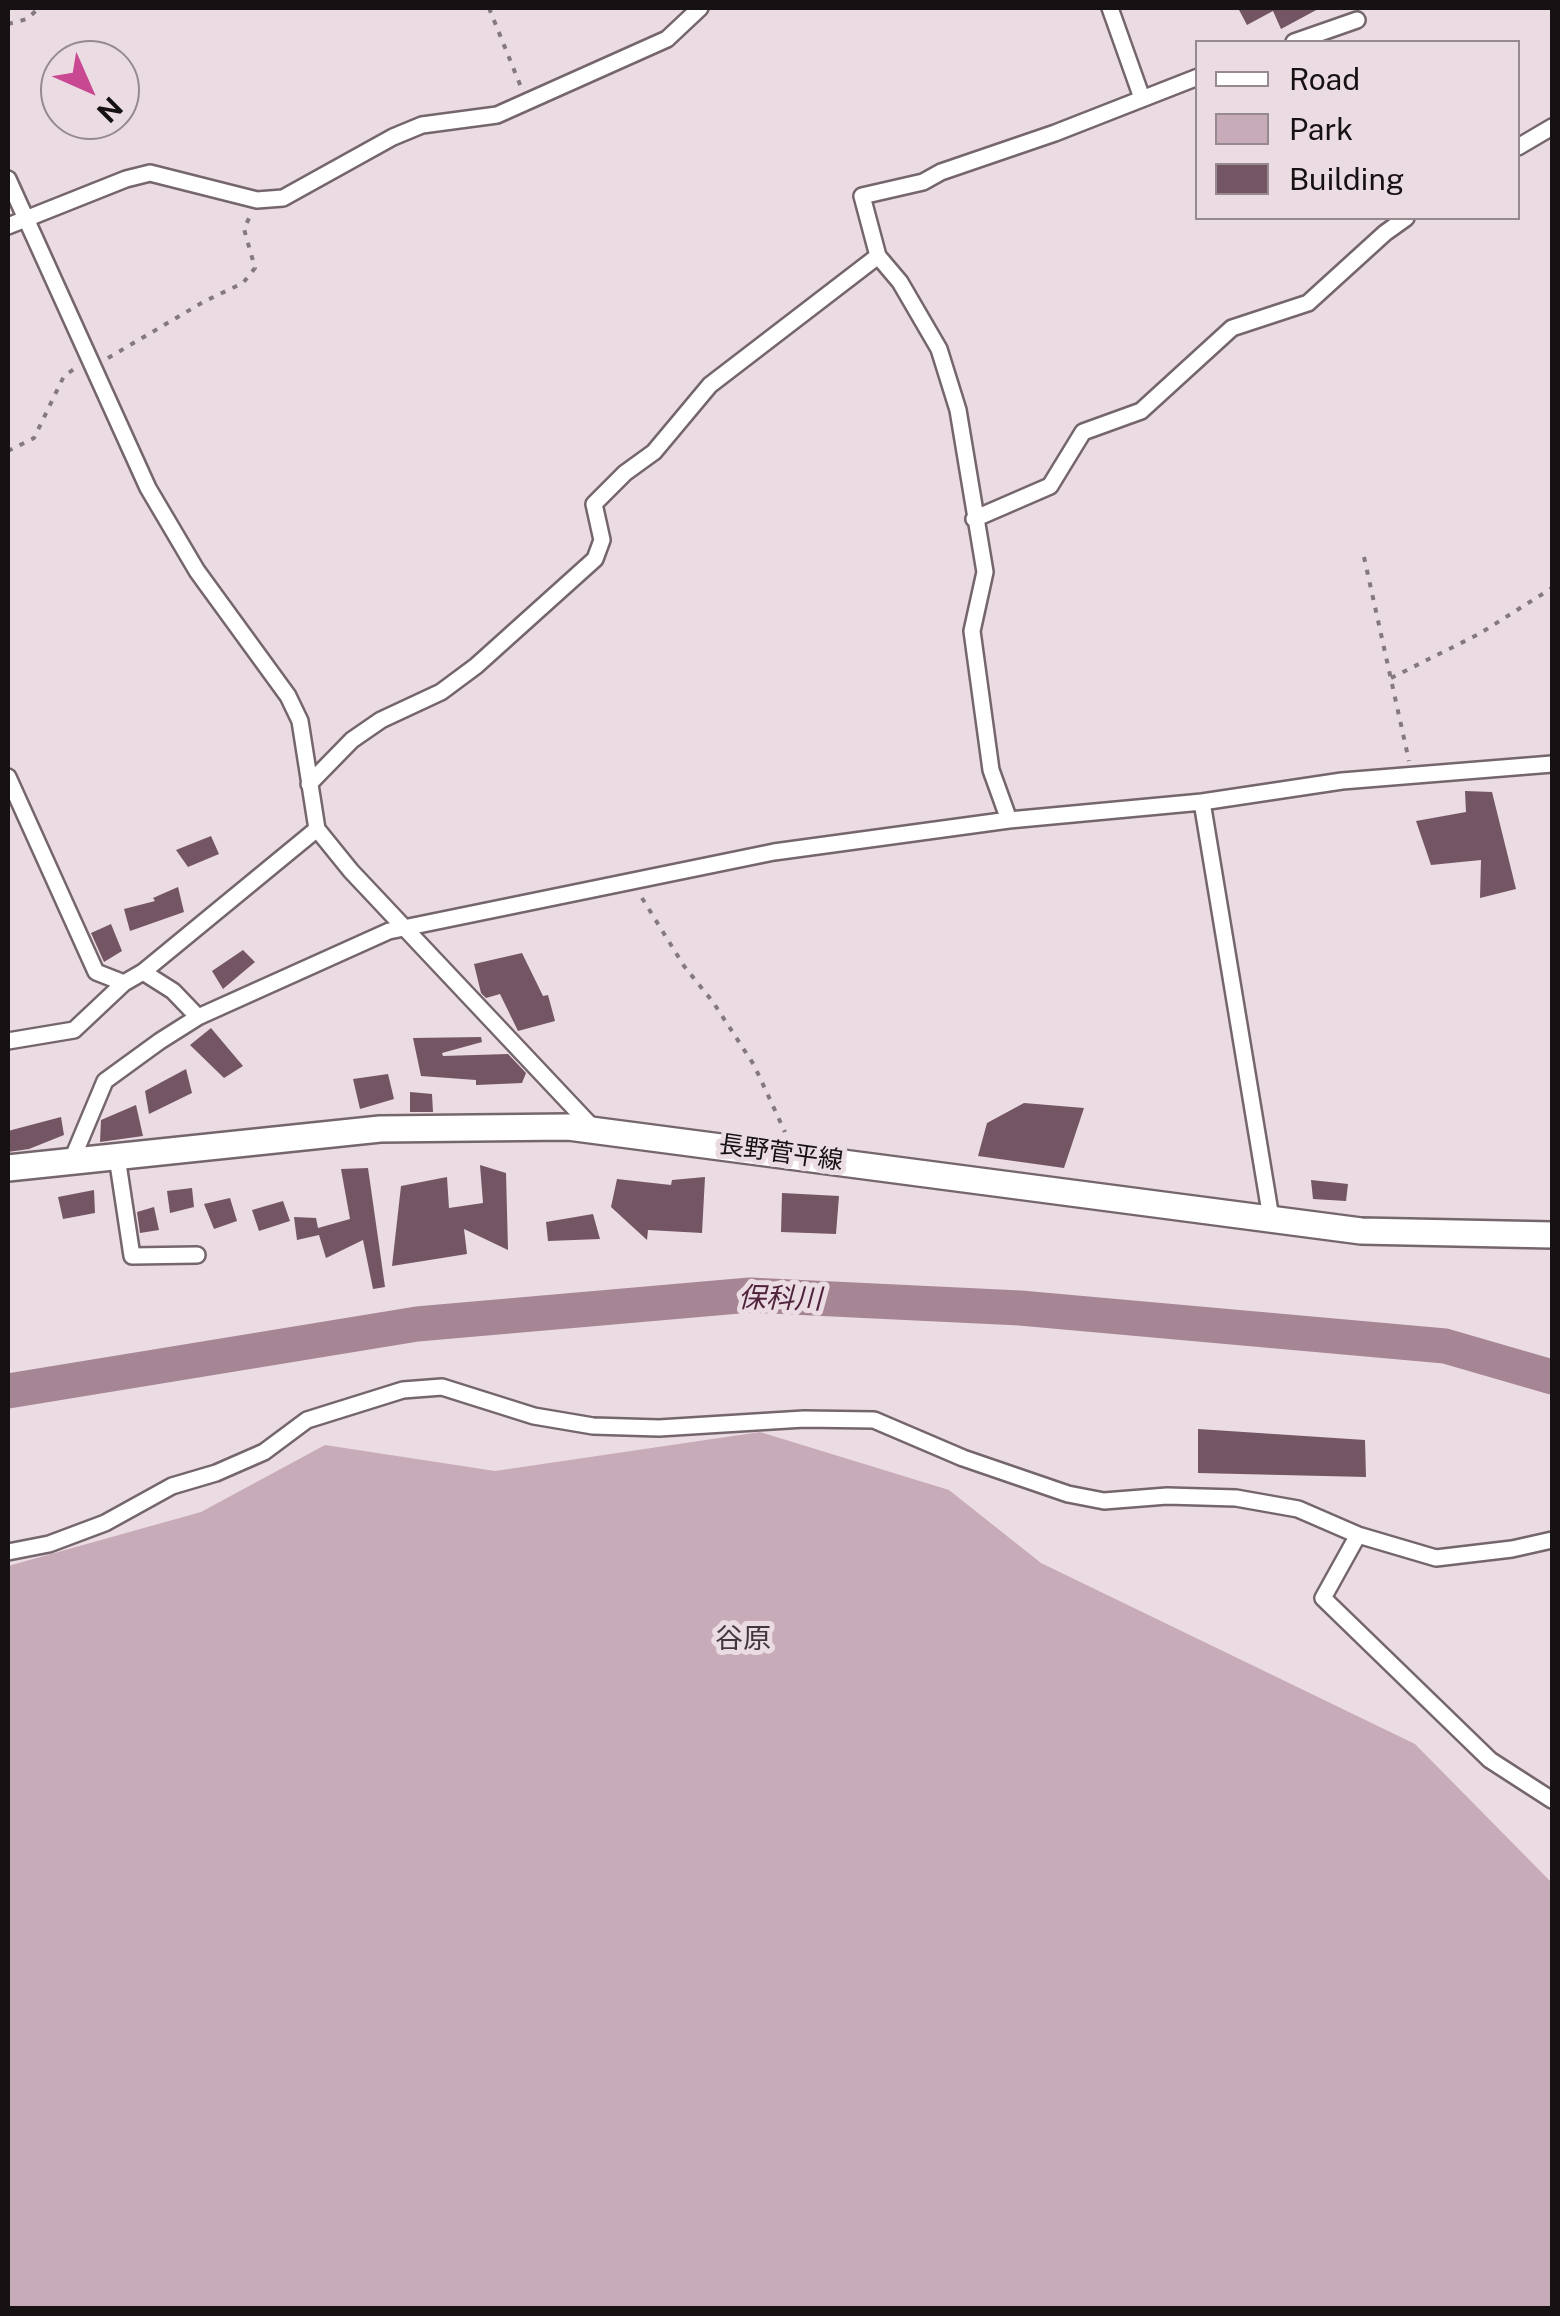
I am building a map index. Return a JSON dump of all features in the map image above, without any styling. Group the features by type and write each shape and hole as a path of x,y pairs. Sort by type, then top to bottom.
{"main road":[{"name":"長野菅平線","path":"8,1168 380,1130 594,1128 1361,1231 1552,1235"}],"street":[{"path":"8,226 150,173 257,200 283,198 393,137 422,126 497,115 666,40 700,8"},
{"path":"1110,8 1142,98"},
{"path":"1300,40 1358,20"},
{"path":"1010,820 991,770 972,631 985,572 958,410 939,349 900,282 878,256 862,196 923,182 1195,79"},
{"path":"1520,146 1552,127"},
{"path":"8,179 148,488 196,571 288,696 300,721 317,829 351,871 594,1128"},
{"path":"974,520 1050,486 1083,432 1141,411 1232,328 1308,303 1403,220"},
{"path":"310,784 352,740 380,720 441,692 476,666 595,559 602,540 594,504 625,473 654,452 710,385 878,256"},
{"path":"71,1162 105,1081 198,1017 389,931 774,852 1010,820 1202,802 1342,781 1552,764"},
{"path":"8,777 96,972 124,983"},
{"path":"1202,802 1271,1218"},
{"path":"8,1041 74,1030 124,983 317,829"},
{"path":"142,972 173,991 198,1017"},
{"path":"117,1157 132,1256 197,1255"},
{"path":"8,1552 48,1544 106,1523 172,1486 216,1473 264,1452 306,1420 403,1390 442,1387 534,1416 593,1426 659,1428 804,1418 874,1420 963,1458 1068,1494 1104,1501 1167,1496 1236,1498 1298,1510 1358,1535 1436,1558 1552,1540"},
{"path":"1358,1535 1322,1598 1490,1760 1552,1800"}],"path":[{"path":"8,24 26,20 39,8"},
{"path":"489,8 526,101"},
{"path":"8,451 34,438 64,376 243,282 255,268 244,229 257,200"},
{"path":"1364,557 1412,775"},
{"path":"1391,678 1479,634 1552,588"},
{"path":"631,881 684,966 754,1065 795,1155"}],"green space":[{"path":"760,1432 949,1490 1041,1563 1415,1744 1552,1883 1552,2308 8,2308 8,1566 201,1512 325,1445 495,1471"}],"building":[{"path":"1238,8 1320,8 1281,29 1273,11 1247,25"},
{"path":"1465,791 1492,792 1516,889 1480,898 1481,860 1431,865 1416,821 1466,812"},
{"path":"211,836 219,854 188,867 176,850"},
{"path":"178,887 184,912 130,931 124,909 155,901 153,898"},
{"path":"111,924 122,951 104,962 91,933"},
{"path":"243,950 255,962 223,989 212,971"},
{"path":"522,953 543,996 548,995 555,1021 518,1031 500,994 486,998 481,993 474,964"},
{"path":"211,1028 243,1066 224,1078 190,1045"},
{"path":"481,1037 482,1042 442,1053 443,1056 508,1054 526,1073 522,1083 476,1085 476,1080 421,1076 413,1038"},
{"path":"186,1069 192,1093 149,1114 145,1091"},
{"path":"388,1074 394,1099 360,1109 353,1079"},
{"path":"410,1092 432,1094 433,1112 410,1112"},
{"path":"1024,1103 1084,1108 1064,1168 978,1156 987,1123"},
{"path":"136,1105 143,1136 100,1142 101,1120"},
{"path":"61,1117 64,1135 29,1149 8,1152 8,1131"},
{"path":"480,1165 506,1173 508,1250 464,1229 467,1254 392,1266 401,1186 447,1177 449,1208 483,1203"},
{"path":"368,1168 385,1287 373,1289 363,1240 326,1258 319,1235 297,1240 294,1217 316,1218 318,1228 350,1219 341,1169"},
{"path":"705,1177 702,1233 648,1230 647,1240 611,1207 617,1179 671,1185 672,1180"},
{"path":"1311,1180 1348,1184 1346,1201 1313,1199"},
{"path":"192,1188 194,1207 170,1213 167,1191"},
{"path":"94,1190 95,1213 63,1219 58,1197"},
{"path":"782,1193 839,1196 836,1234 781,1232"},
{"path":"230,1198 237,1221 214,1229 204,1204"},
{"path":"283,1201 290,1221 259,1231 252,1210"},
{"path":"154,1207 159,1230 140,1233 137,1212"},
{"path":"593,1214 600,1239 548,1241 546,1222"},
{"path":"1198,1429 1365,1440 1366,1477 1198,1473"}],"waterway":[{"name":"保科川","path":"8,1391 417,1324 750,1295 1020,1308 1445,1346 1552,1377"}],"district":[{"name":"谷原","path":"743,1639"}]}
